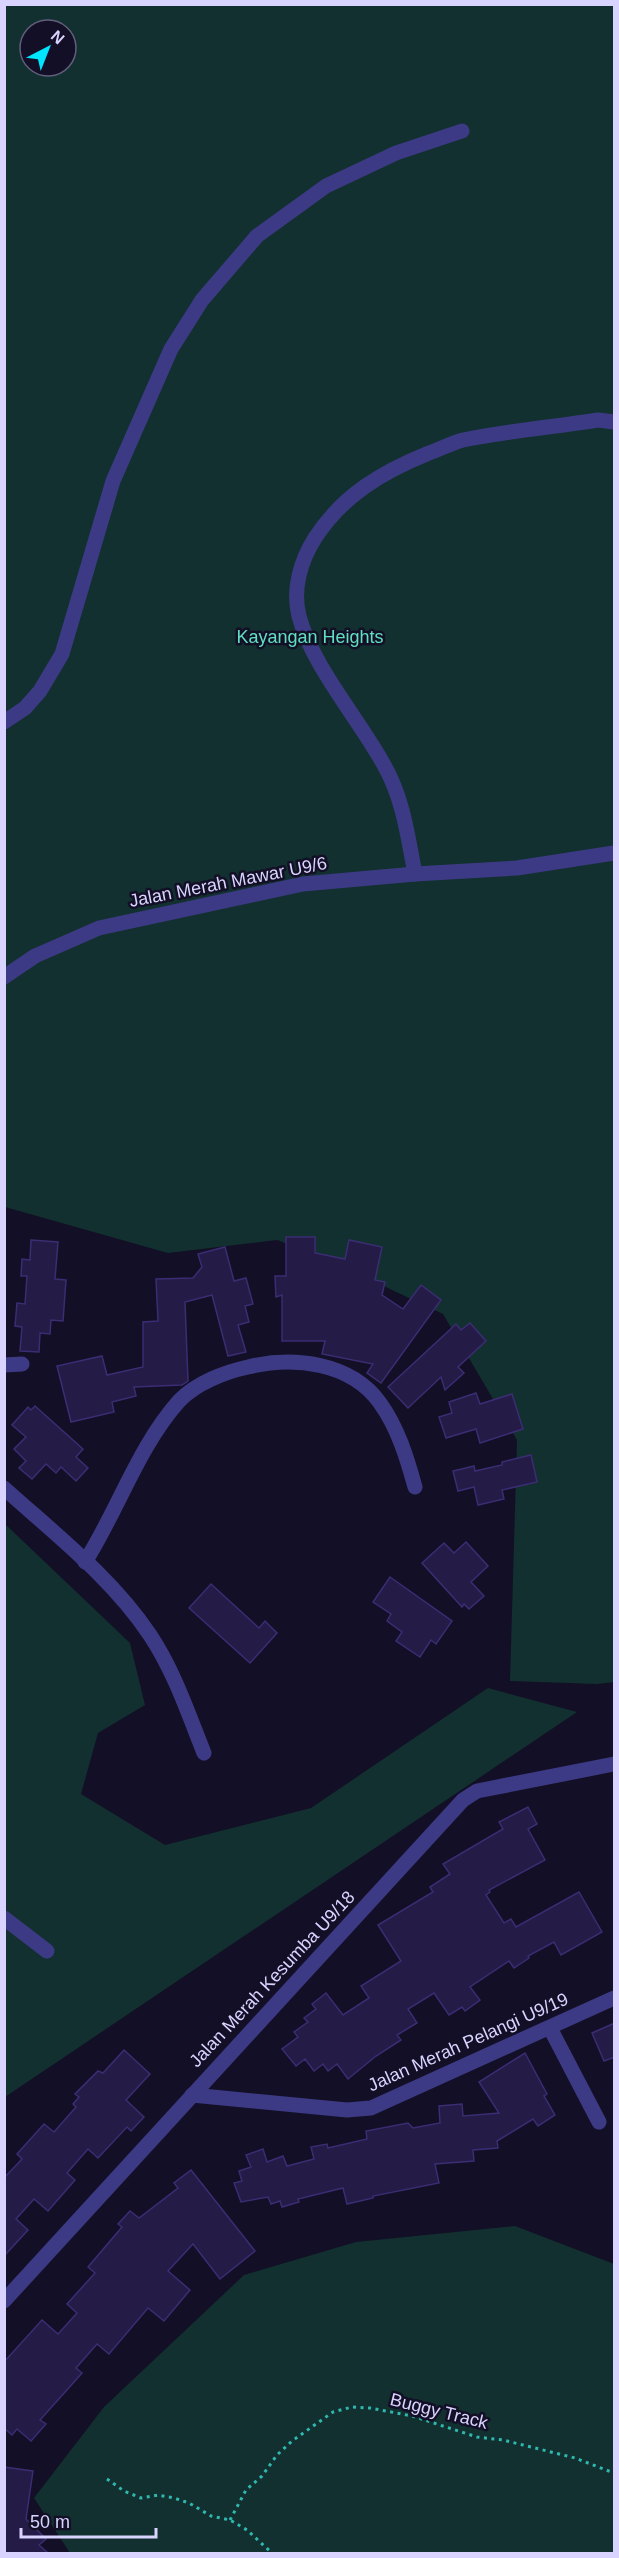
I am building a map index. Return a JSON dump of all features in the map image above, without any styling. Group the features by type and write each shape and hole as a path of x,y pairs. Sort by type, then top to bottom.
{"street":[{"path":"4,722 25,708 40,691 62,654 112,481 171,349 202,300 257,236 326,186 396,153 462,131"},
{"path":"415,874 403,813 385,767 323,668 298,615 296,593 303,561 327,520 340,505 374,478 408,462 460,441 598,420 615,422"},
{"name":"Jalan Merah Mawar U9/6","path":"4,976 35,956 99,928 303,884 517,868 615,853"},
{"path":"85,1562 149,1443 181,1399 203,1383 234,1370 270,1361 325,1365 360,1382 380,1402 399,1437 415,1487"},
{"path":"4,1365 22,1364"},
{"path":"4,1488 127,1602 171,1672 204,1753"},
{"name":"Jalan Merah Kesumba U9/18","path":"4,2301 463,1800 477,1791 615,1764"},
{"path":"4,1918 47,1952"},
{"name":"Jalan Merah Pelangi U9/19","path":"192,2095 347,2110 371,2108 615,1998"},
{"path":"550,2028 599,2122"}],"path":[{"name":"Buggy Track","path":"230,2520 246,2490 262,2476 277,2455 292,2440 333,2412 352,2407 412,2416 477,2437 503,2440 575,2458 615,2473"},
{"path":"107,2479 124,2491 141,2498 158,2495 174,2498 189,2503 211,2516 230,2520 247,2530 273,2553"}],"green space":[{"name":"Kayangan Heights","path":"4,5 614,5 614,1682 597,1684 510,1681 517,1440 443,1314 320,1256 277,1240 168,1253 5,1207"},
{"path":"4,1523 130,1643 145,1705 98,1733 81,1794 165,1845 311,1808 488,1688 577,1712 5,2097"},
{"path":"515,2226 614,2264 614,2553 70,2553 34,2498 104,2407 244,2275 356,2242"}],"building":[{"path":"286,1237 315,1237 315,1253 345,1259 349,1240 382,1247 375,1280 385,1282 382,1295 403,1309 421,1285 441,1300 381,1383 367,1373 373,1364 322,1354 325,1341 282,1341 282,1295 276,1297 275,1276 286,1276"},
{"path":"31,1240 58,1242 55,1279 66,1280 63,1321 51,1320 50,1334 40,1333 39,1352 20,1351 22,1327 15,1326 17,1303 25,1304 27,1276 21,1276 22,1259 30,1260"},
{"path":"225,1247 234,1281 246,1278 253,1304 245,1306 249,1322 238,1325 246,1352 228,1356 212,1295 185,1302 188,1381 182,1385 134,1387 136,1396 112,1402 114,1412 71,1422 57,1366 102,1356 107,1375 143,1367 143,1322 158,1321 156,1279 193,1278 202,1267 198,1254"},
{"path":"470,1323 486,1341 458,1367 464,1373 445,1390 441,1377 408,1408 388,1387 456,1324 461,1330"},
{"path":"476,1393 480,1404 512,1394 523,1429 480,1443 476,1429 446,1438 439,1417 452,1413 449,1402"},
{"path":"35,1406 83,1449 76,1457 88,1468 76,1481 61,1467 56,1473 46,1464 32,1479 19,1468 26,1461 14,1449 26,1437 12,1425 28,1407 31,1410"},
{"path":"531,1455 537,1482 502,1490 504,1499 478,1505 474,1487 458,1491 453,1471 474,1466 475,1471"},
{"path":"466,1542 488,1566 471,1582 484,1596 469,1609 464,1604 462,1607 422,1563 444,1543 454,1553"},
{"path":"390,1577 452,1621 436,1644 431,1640 420,1657 396,1641 402,1632 387,1621 391,1614 373,1602"},
{"path":"211,1584 259,1628 265,1621 277,1633 250,1663 189,1608"},
{"path":"528,1807 537,1824 528,1829 545,1860 489,1890 490,1892 486,1895 504,1923 511,1919 516,1927 579,1892 602,1932 561,1955 554,1942 528,1956 529,1958 514,1968 509,1961 470,1987 480,2000 465,2011 462,2007 449,2015 434,1993 408,2009 417,2023 397,2035 401,2040 376,2056 348,2079 337,2064 328,2071 323,2064 314,2071 305,2059 296,2066 282,2049 298,2037 294,2032 308,2022 304,2018 316,2009 312,2004 326,1993 343,2015 369,1998 361,1986 401,1961 378,1925 433,1892 430,1887 450,1874 443,1864 503,1829 499,1822"},
{"path":"615,2023 615,2057 604,2061 592,2033"},
{"path":"124,2050 150,2074 126,2100 144,2117 131,2131 127,2127 98,2158 88,2149 67,2173 75,2180 48,2211 34,2199 16,2219 28,2230 4,2256 4,2178 22,2159 17,2154 44,2124 54,2132 76,2107 73,2104 79,2097 75,2094 98,2071 103,2073"},
{"path":"525,2053 547,2094 544,2096 555,2115 538,2126 533,2119 497,2141 498,2148 473,2150 474,2161 435,2164 439,2183 373,2196 373,2198 347,2204 343,2188 298,2199 299,2202 282,2207 280,2201 271,2204 268,2197 241,2202 234,2183 242,2181 239,2171 251,2167 246,2155 263,2149 267,2162 283,2156 287,2166 314,2159 311,2147 327,2144 328,2148 367,2139 366,2131 408,2123 413,2128 440,2123 439,2106 462,2104 463,2116 499,2113 479,2082"},
{"path":"191,2170 255,2251 220,2279 193,2244 168,2271 190,2290 164,2321 148,2308 109,2354 97,2344 76,2368 82,2373 40,2420 46,2424 31,2441 17,2429 12,2435 4,2428 4,2362 42,2320 58,2334 77,2313 67,2304 95,2273 88,2267 122,2227 118,2224 130,2211 139,2218 178,2188 174,2183"},
{"path":"4,2467 33,2471 26,2519 46,2539 39,2545 48,2553 4,2553"}]}
